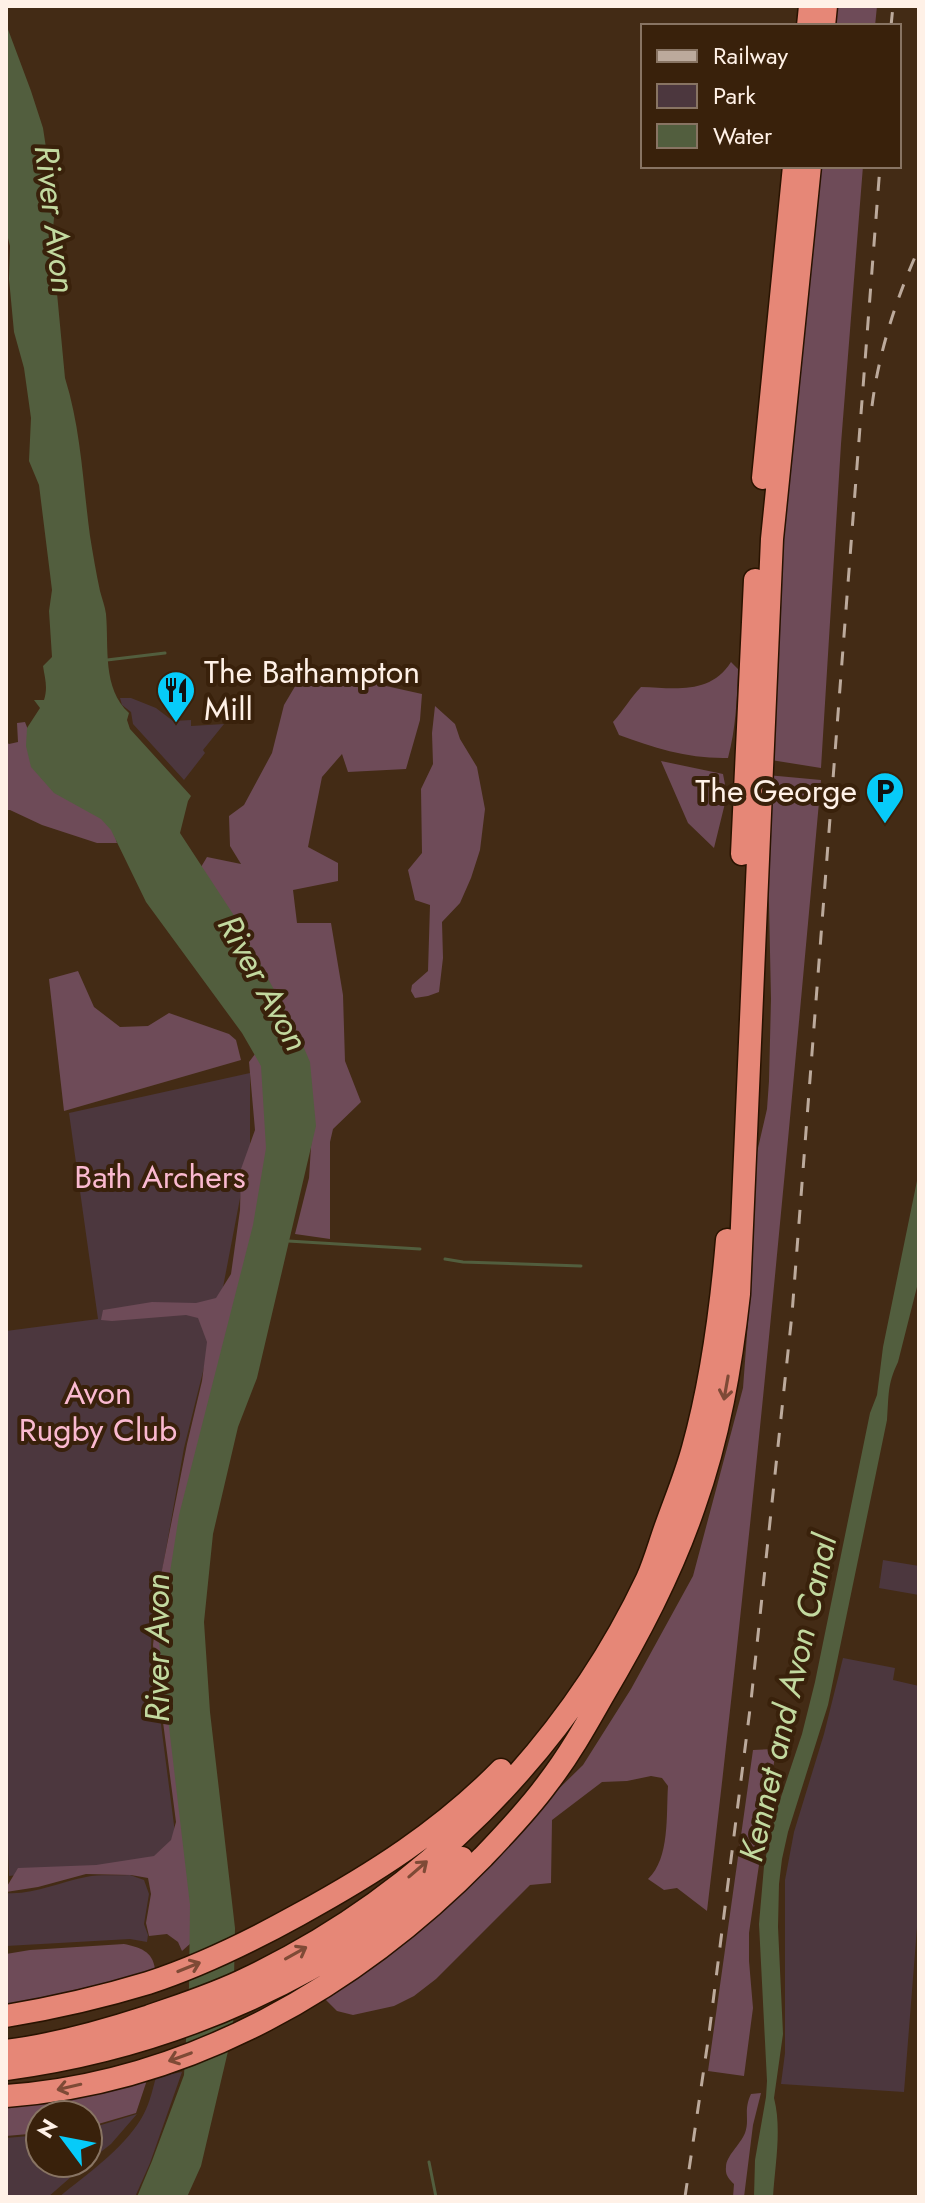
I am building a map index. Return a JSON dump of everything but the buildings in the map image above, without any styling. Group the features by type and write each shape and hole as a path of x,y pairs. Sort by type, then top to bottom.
{"highway":[{"path":"6,2069 72,2058 186,2004 248,1979 305,1948 398,1887 486,1808 526,1764 574,1702 629,1614 660,1547 693,1449 716,1345 722,1295 757,539 794,168"},
{"path":"6,2096 42,2093 132,2073 253,2028 349,1971 416,1919 510,1829 547,1784 616,1674 670,1569 695,1505 718,1430 739,1294 772,539 810,168"},
{"path":"6,2016 53,2009 151,1982 230,1949 358,1883 432,1831 476,1795 542,1726 581,1676 609,1636 666,1525"},
{"path":"6,2051 77,2038 121,2036 183,2027 273,1988 353,1942 453,1867 495,1827 536,1783 616,1674"}],"green space":[{"path":"120,698 131,698 156,708 173,721 191,720 191,726 224,724 184,780 133,724 131,712 122,705"},
{"name":"Avon Rugby Club","path":"250,1073 250,1146 220,1303 184,1448 152,1628 151,1647 178,1856 9,1876 6,1805 6,1331 98,1319 69,1113"},
{"path":"883,1560 919,1566 919,1595 879,1588"},
{"path":"843,1658 895,1668 893,1680 919,1686 919,1902 904,2092 781,2084 785,2053 785,1880 794,1832"},
{"path":"130,1875 144,1880 149,1894 144,1924 147,1942 130,1939 6,1946 6,1893 36,1890 91,1876"},
{"path":"182,2072 135,2197 59,2197 81,2179 104,2179 104,2160 141,2119 156,2077"},
{"path":"137,2114 104,2149 104,2124"},
{"path":"24,2136 24,2179 69,2179 48,2197 6,2197 6,2138"}],"shaded area":[{"path":"837,6 877,6 875,24 835,24"},
{"path":"820,168 863,168 841,444 821,768 771,760 783,530"},
{"path":"731,662 738,669 737,702 728,758 672,752 619,735 613,722 641,687 702,685 722,673"},
{"path":"297,683 377,684 422,694 420,720 406,769 348,772 342,754 322,777 308,847 338,863 338,881 293,890 297,923 331,923 343,995 345,1061 361,1102 333,1129 330,1142 330,1239 295,1234 309,1178 312,1131 198,872 207,857 241,864 230,846 229,816 244,805 272,753 284,705"},
{"path":"435,706 455,724 477,767 485,809 480,850 471,878 460,903 442,922 443,958 439,992 415,998 412,985 428,971 430,905 415,900 408,870 422,853 421,789 433,764"},
{"path":"25,722 30,735 107,811 117,843 97,843 6,810 6,742 18,742 17,723"},
{"path":"661,761 723,774 727,795 714,848 688,823"},
{"path":"767,775 821,780 754,1487 707,1911 677,1888 664,1890 648,1879 660,1860 666,1836 668,1786 662,1778 651,1776 602,1782 552,1820 551,1883 530,1885 436,1979 414,1996 394,2006 353,2015 337,2011 324,1998 439,1913 487,1868 532,1815 583,1765 631,1689 693,1576 743,1388 755,1161 767,1109 769,1081 771,999 764,836"},
{"path":"78,971 94,1007 120,1027 148,1026 169,1013 229,1034 236,1040 241,1060 64,1111 49,979"},
{"path":"261,1046 273,1161 197,1456 201,1934 182,1951 178,1942 167,1934 149,1936 146,1923 151,1894 148,1878 86,1874 38,1887 6,1892 6,1888 18,1868 96,1865 154,1856 171,1840 176,1822 153,1645 161,1575 202,1381 207,1342 198,1318 186,1315 101,1320 103,1310 152,1302 196,1303 216,1298 231,1274 240,1210 241,1169 255,1130 249,1062"},
{"path":"776,1749 749,1933 753,2008 744,2076 708,2071 753,1750"},
{"path":"124,1944 140,1948 148,1954 155,1969 120,1982 6,2006 6,1954"},
{"path":"147,2080 136,2113 104,2122 104,2099 40,2099"},
{"path":"761,2093 753,2125 744,2197 733,2197 734,2184 727,2175 727,2163 745,2133 751,2094"},
{"path":"24,2102 24,2134 6,2136 6,2105"}],"water":[{"name":"River Avon","path":"6,24 43,128 55,207 52,240 65,378 75,417 90,536 106,614 107,654 114,692 129,713 127,720 130,729 191,796 180,833 233,914 298,1034 310,1062 316,1126 257,1378 238,1427 213,1534 204,1622 210,1712 235,1928 233,2030 201,2166 187,2197 137,2197 184,2075 189,1987 190,1905 159,1642 179,1515 253,1225 266,1148 261,1066 242,1033 146,902 111,830 101,819 54,793 31,767 26,746 27,728 40,708 34,700 44,700 46,683 43,666 52,657 49,611 52,590 39,485 29,461 31,418 24,368 14,332 9,279 10,246 6,230"},
{"path":"919,1171 919,1279 890,1384 887,1420 828,1705 782,1859 778,1927 783,2034 774,2098 778,2135 773,2197 754,2197 755,2160 767,2081 759,1924 764,1866 773,1821 802,1734 815,1682 870,1413 877,1395 883,1347"}],"waterway":[{"path":"107,660 165,653"},
{"path":"288,1241 420,1249"},
{"path":"445,1259 581,1266"},
{"path":"429,2162 436,2197"}],"railway":[{"path":"891,24 893,6"},
{"path":"685,2197 751,1701 792,1314 880,168"},
{"path":"872,406 890,326 919,248"}],"place":[{"name":"The Bathampton Mill","path":"176,724"},
{"name":"The George","path":"885,825"}],"park label":[{"name":"Bath Archers","path":"160,1177"}],"water label":[{"name":"Kennet and Avon Canal","path":"788,1698"}]}
